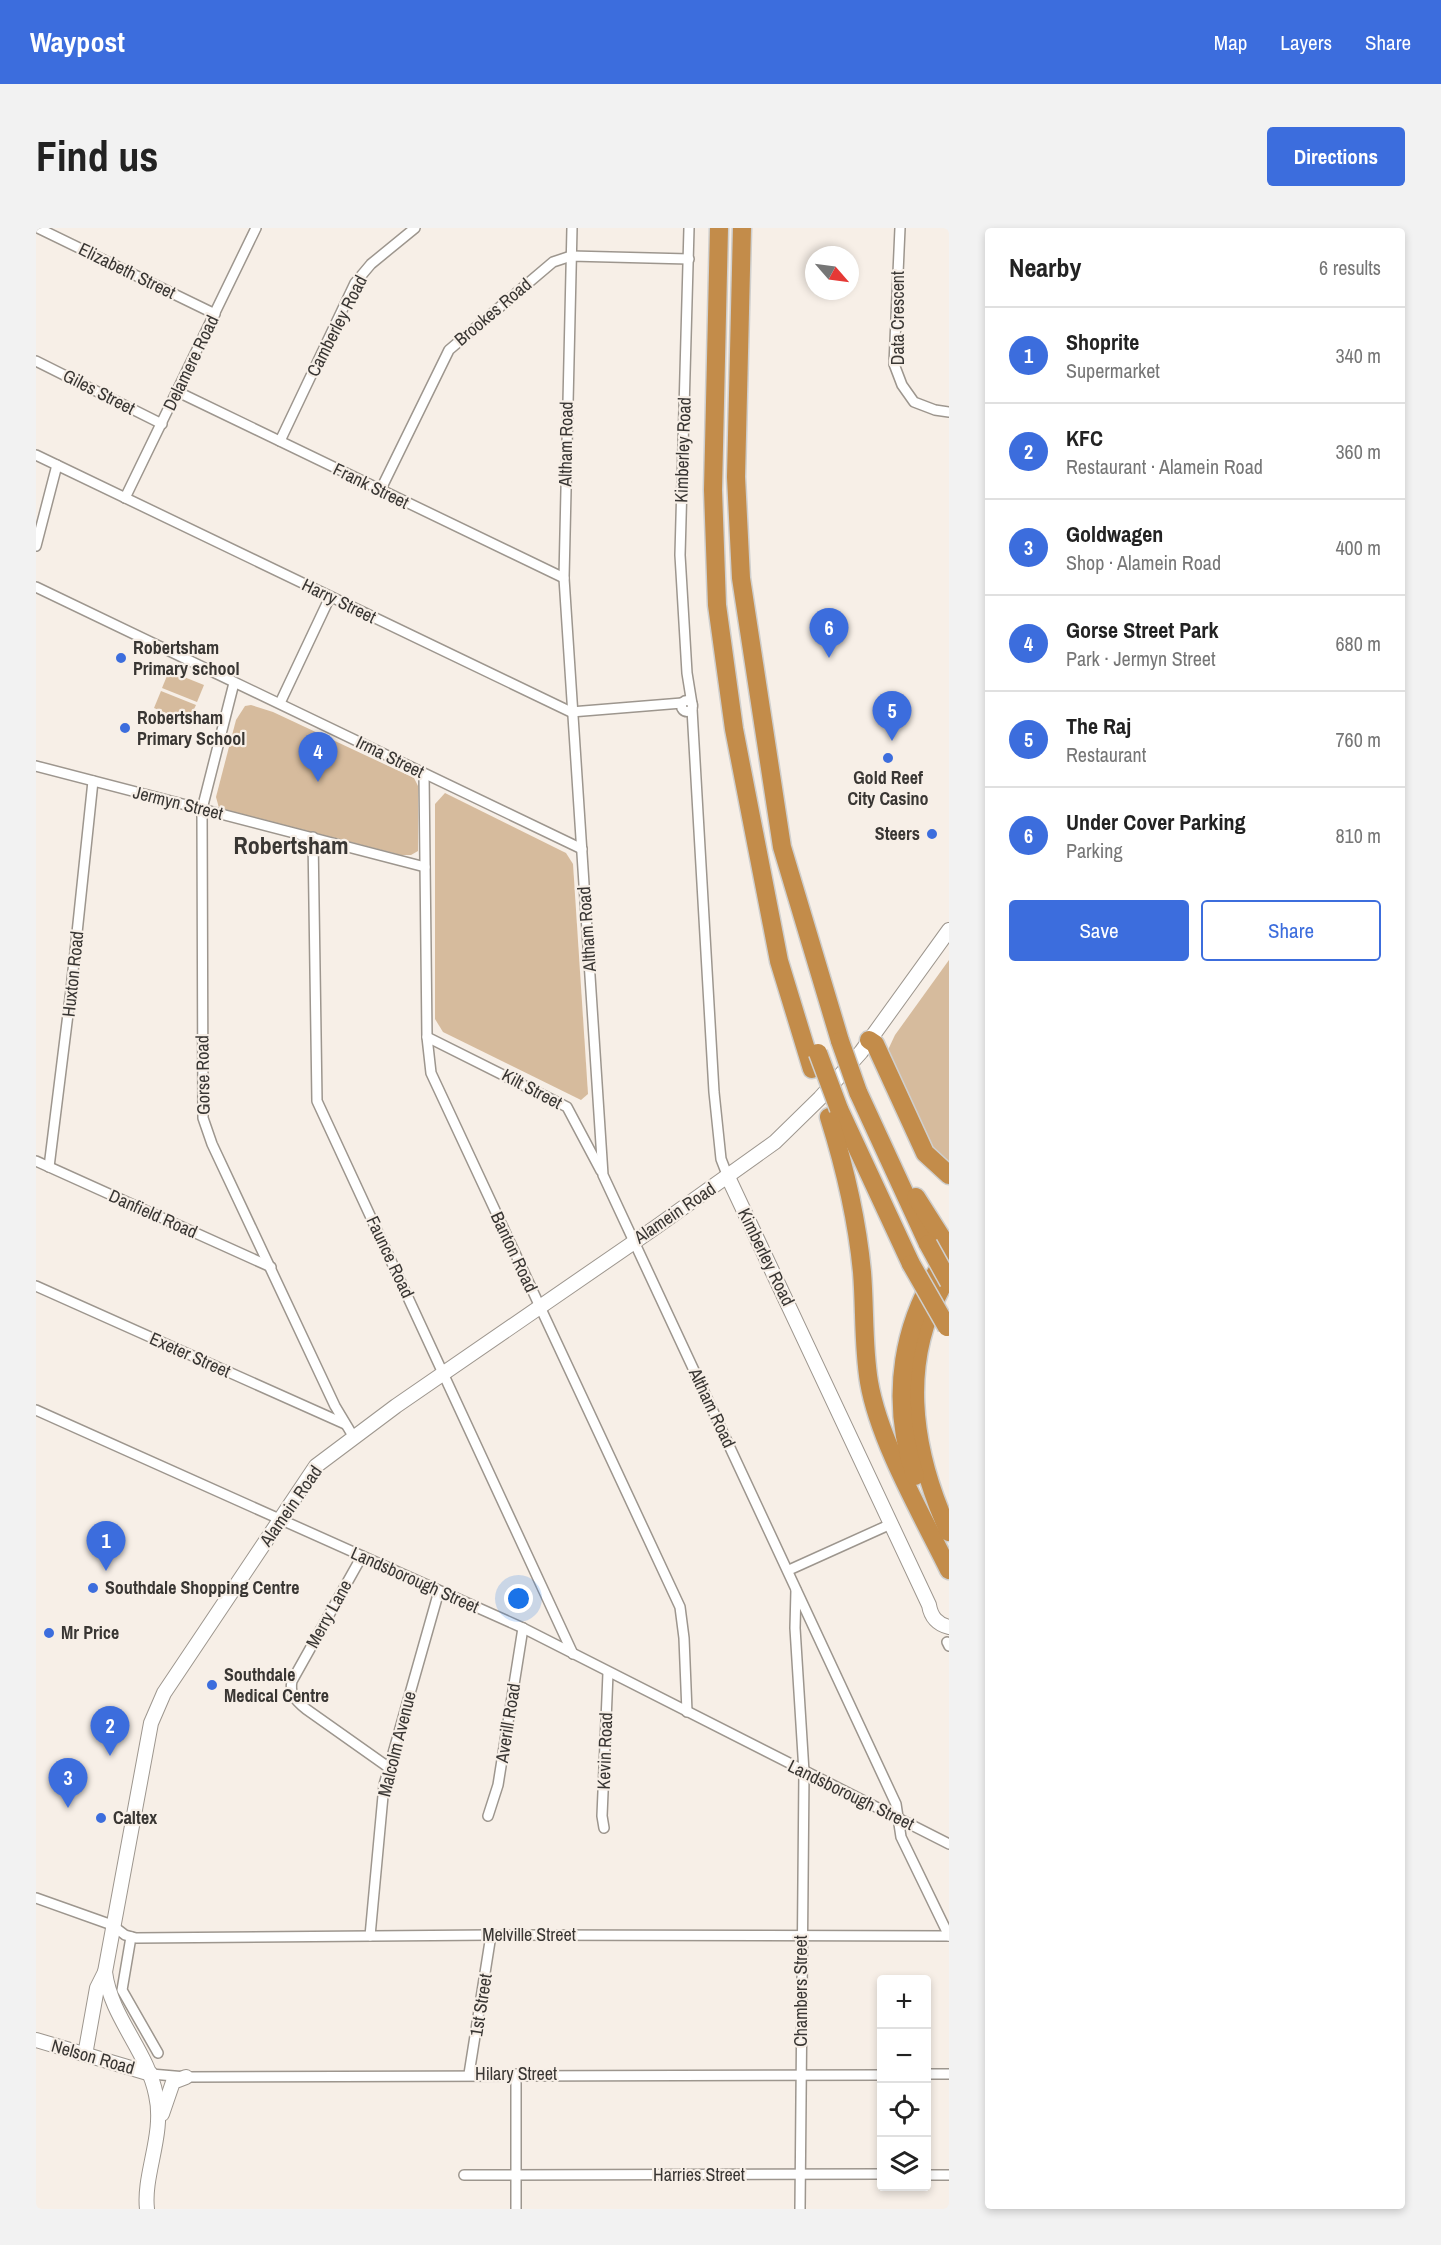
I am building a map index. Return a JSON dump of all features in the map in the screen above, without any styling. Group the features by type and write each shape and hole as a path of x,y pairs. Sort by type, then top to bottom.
{"highway":[{"path":"718,228 713,490 717,605 734,729 772,917 815,1061 834,1113 911,1264 948,1329"},
{"path":"742,228 736,477 741,578 782,847 840,1041 858,1092 884,1155 932,1238 949,1282"},
{"path":"868,1046 925,1153 949,1175"},
{"path":"834,1113 858,1233 866,1354 875,1409 886,1438 949,1571"},
{"path":"932,1238 949,1251 933,1275 919,1305 905,1350 900,1393 907,1453 949,1571"},
{"path":"949,1275 924,1328 915,1368 914,1391 917,1435 924,1468 949,1532"}],"main road":[{"path":"868,1046 949,930"},
{"path":"868,1046 949,943"},
{"name":"Alamein Road","path":"157,2133 159,2107 151,2073 112,2003 105,1972 151,1723 157,1707 316,1466 353,1436 728,1177 775,1142 868,1046"},
{"name":"Kimberley Road","path":"728,1177 934,1619 949,1627"},
{"path":"929,1605 949,1618"},
{"path":"85,2055 97,1988 105,1972"},
{"name":"Nelson Road","path":"36,2040 151,2073"},
{"path":"145,2207 157,2133 173,2082 186,2077"}],"street":[{"name":"Elizabeth Street","path":"38,228 215,314"},
{"name":"Delamere Road","path":"125,498 255,228"},
{"name":"Camberley Road","path":"280,441 355,283 371,264 415,228"},
{"name":"Altham Road","path":"572,228 564,578 603,1175 789,1570 896,1804 900,1818 901,1837 949,1936"},
{"name":"Kimberley Road","path":"689,228 680,555 687,673 686,707 692,741 714,1092 721,1159 728,1177"},
{"name":"Data Crescent","path":"900,228 894,364 902,385 915,402 935,410 949,412"},
{"name":"Brookes Road","path":"380,491 454,343 553,262 571,256 689,259"},
{"name":"Giles Street","path":"36,361 162,424"},
{"name":"Frank Street","path":"178,392 564,578"},
{"name":"Harry Street","path":"36,455 571,712 686,707"},
{"path":"36,546 57,465"},
{"name":"Irma Street","path":"36,587 582,849"},
{"path":"280,703 330,597"},
{"name":"Gorse Road","path":"234,682 202,809 203,1118 212,1144 345,1424 353,1436"},
{"name":"Jermyn Street","path":"36,766 425,867"},
{"name":"Banton Road","path":"424,774 429,1063 436,1085 680,1607 684,1638 687,1712"},
{"name":"Huxton Road","path":"49,1167 93,781"},
{"name":"Faunce Road","path":"313,837 316,1095 573,1654"},
{"name":"Kilt Street","path":"427,1036 567,1107 603,1175"},
{"name":"Danfield Road","path":"36,1161 271,1267"},
{"name":"Exeter Street","path":"36,1286 345,1424"},
{"name":"Landsborough Street","path":"36,1410 523,1628 949,1844"},
{"path":"789,1570 891,1524"},
{"name":"Merry Lane","path":"362,1556 292,1681 291,1691 295,1700 306,1709 388,1767"},
{"name":"Altham Road","path":"796,1588 795,1628 804,1772"},
{"name":"Malcolm Avenue","path":"370,1936 380,1814 388,1767 439,1590"},
{"name":"Averill Road","path":"488,1816 498,1785 523,1628"},
{"name":"Kevin Road","path":"604,1828 602,1816 608,1673"},
{"name":"Chambers Street","path":"800,2209 804,1772"},
{"path":"36,1898 112,1925 131,1937 122,1990 158,2053"},
{"name":"1st Street","path":"469,2074 491,1935"},
{"name":"Melville Street","path":"131,1937 949,1936"},
{"name":"Hilary Street","path":"151,2073 186,2077 469,2074 877,2075"},
{"path":"516,2074 516,2209"},
{"path":"931,2074 949,2074"},
{"name":"Harries Street","path":"464,2175 877,2174"},
{"path":"931,2175 949,2175"}],"shaded area":[{"path":"169,671 204,685 197,702 162,688"},
{"path":"161,691 196,705 188,722 154,708"},
{"path":"251,705 273,712 414,778 418,786 418,851 411,855 401,855 219,808 216,797 236,720 245,706"},
{"path":"445,793 566,853 573,864 588,1094 581,1100 443,1032 435,1019 435,804"},
{"path":"949,960 949,1166 932,1150 887,1052 895,1035"}],"place":[{"name":"Robertsham Primary school","path":"121,658"},
{"name":"Under Cover Parking","path":"829,658"},
{"name":"Robertsham Primary School","path":"125,728"},
{"name":"The Raj","path":"892,741"},
{"name":"Gold Reef City Casino","path":"888,758"},
{"name":"Gorse Street Park","path":"318,782"},
{"name":"Steers","path":"932,834"},
{"name":"Shoprite","path":"106,1571"},
{"name":"Southdale Shopping Centre","path":"93,1588"},
{"name":"Mr Price","path":"49,1633"},
{"name":"Southdale Medical Centre","path":"212,1685"},
{"name":"KFC","path":"110,1756"},
{"name":"Goldwagen","path":"68,1808"},
{"name":"Caltex","path":"101,1818"}],"district":[{"name":"Robertsham","path":"291,846"}]}
